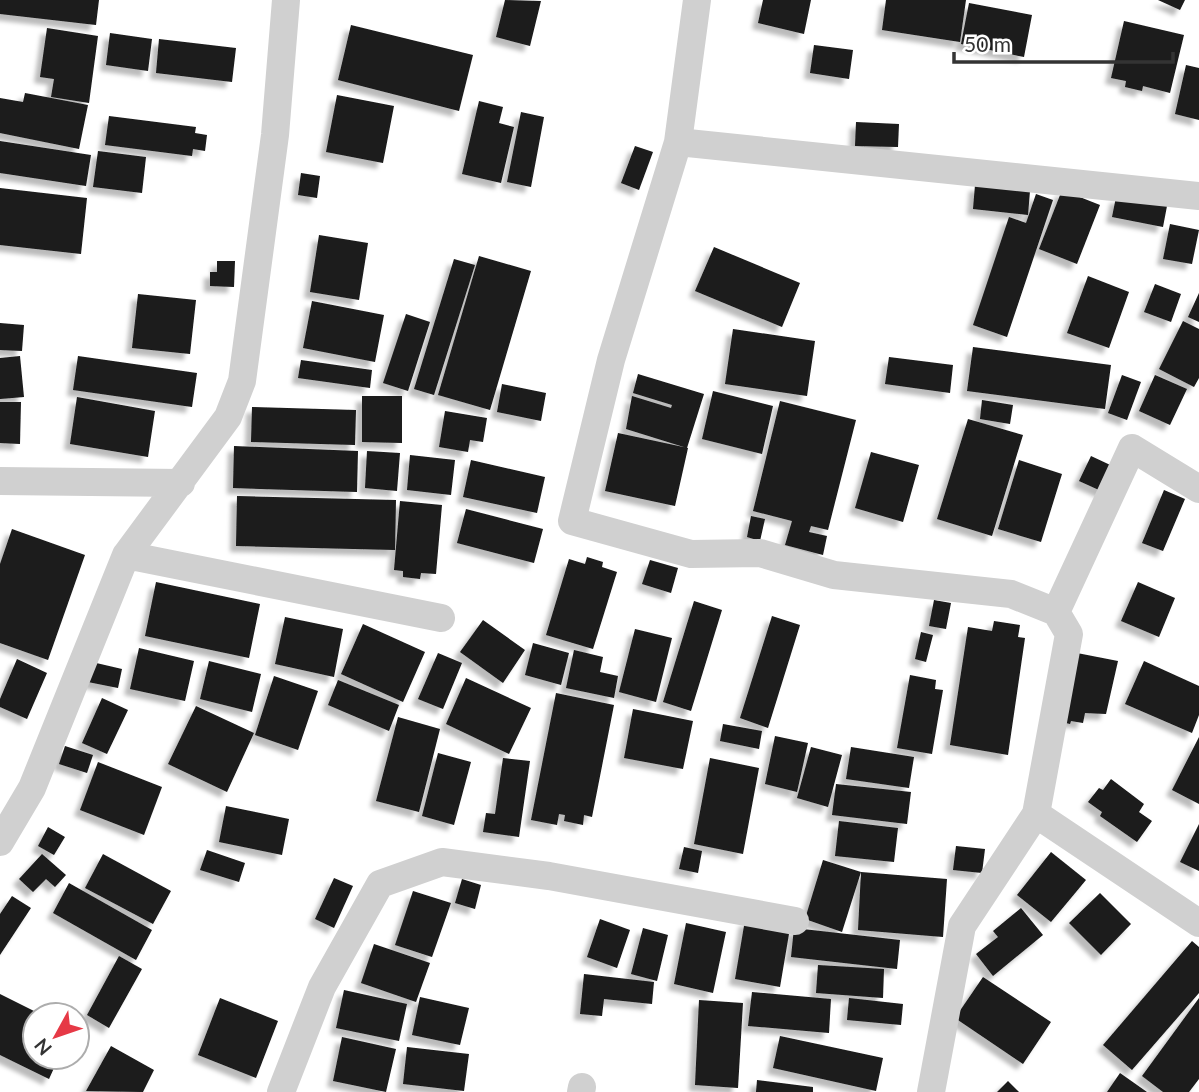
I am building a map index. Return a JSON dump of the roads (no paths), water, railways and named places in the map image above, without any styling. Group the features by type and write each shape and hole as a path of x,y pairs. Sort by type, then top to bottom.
{"street":[{"path":"0,842 32,788 126,555 228,418 242,381 275,135 286,0"},
{"path":"697,0 678,142 611,360 572,521 691,554 760,553 834,575 1011,594 1056,612 1069,634 1036,814 962,926 931,1092"},
{"path":"678,142 1199,196"},
{"path":"1056,612 1132,448 1199,489"},
{"path":"0,481 181,483"},
{"path":"126,555 441,618"},
{"path":"1036,814 1199,923"},
{"path":"281,1092 322,987 380,884 442,862 549,876 795,921"}]}
